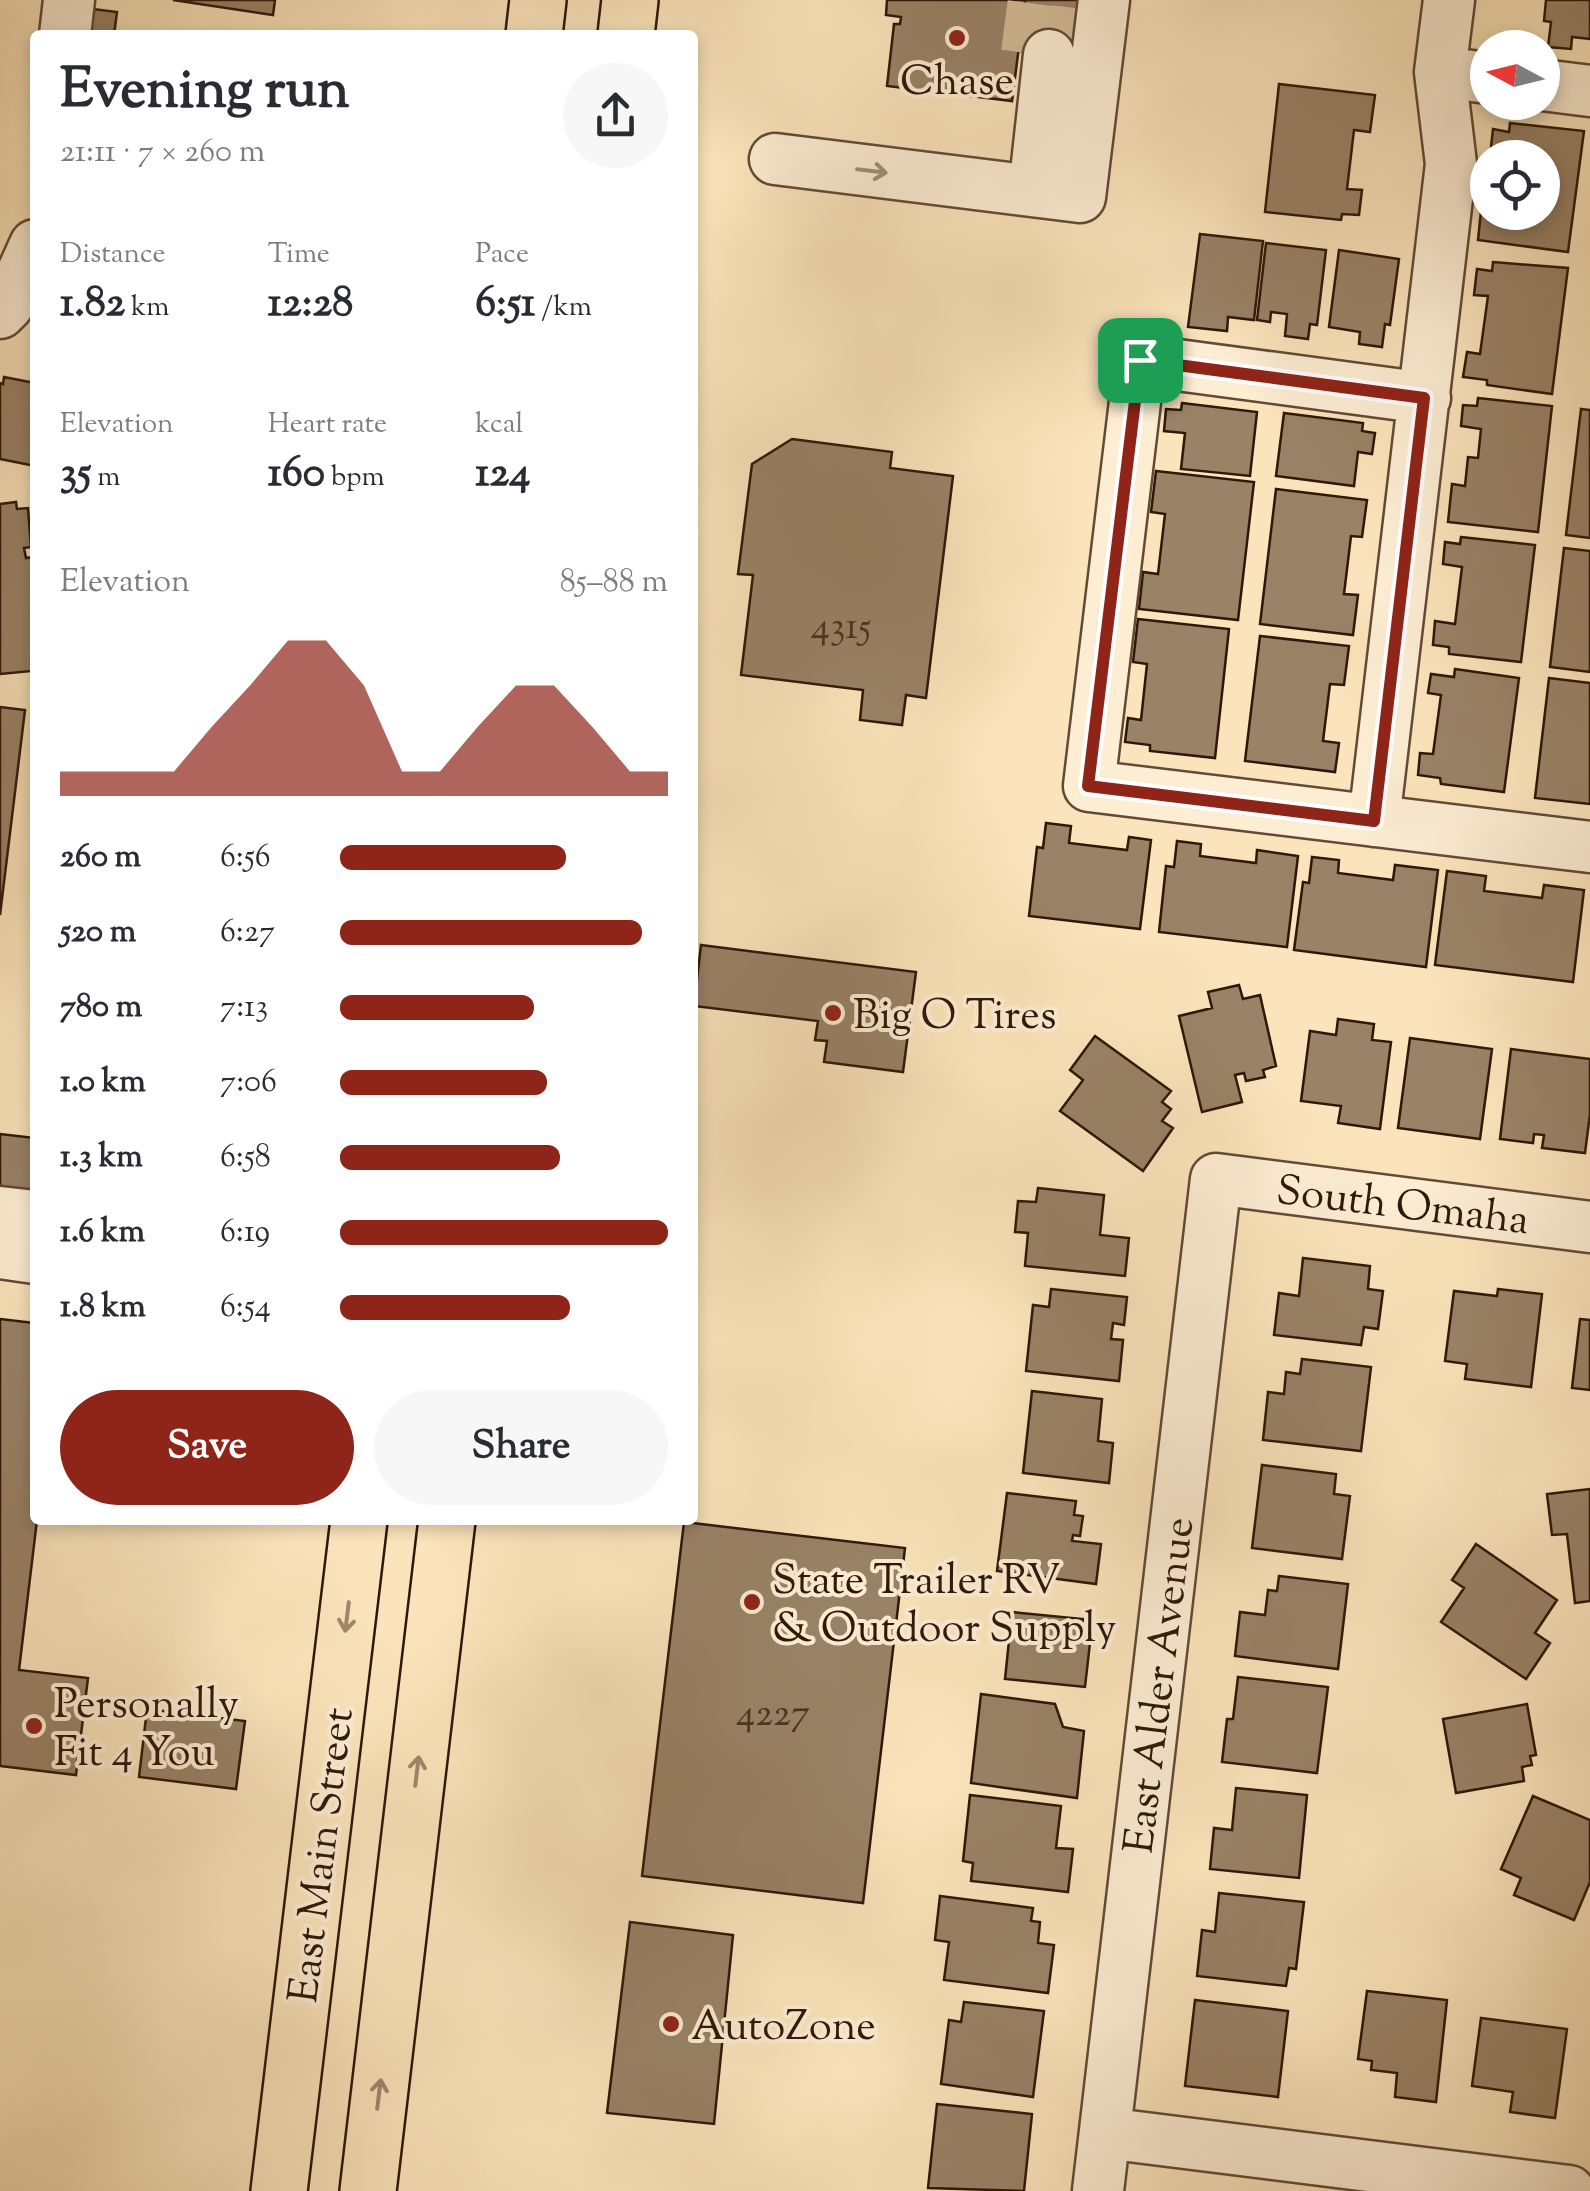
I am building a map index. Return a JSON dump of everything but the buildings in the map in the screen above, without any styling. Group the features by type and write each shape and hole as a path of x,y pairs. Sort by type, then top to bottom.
{"main road":[{"path":"535,30 538,0"},
{"path":"627,30 630,0"},
{"name":"East Main Street","path":"279,2191 358,1525"},
{"name":"East Main Street","path":"368,2191 446,1525"}],"street":[{"path":"65,30 69,0"},
{"path":"775,159 1080,197 1104,0"},
{"path":"1374,821 1464,75 1449,0"},
{"path":"1033,191 1048,55"},
{"path":"1560,87 1590,91"},
{"path":"0,312 8,305 30,256"},
{"path":"1424,398 1140,360 1088,786 1590,847"},
{"name":"South Omaha","path":"1216,1180 1590,1227"},
{"name":"East Alder Avenue","path":"1098,2191 1216,1180"},
{"path":"0,1212 30,1215"},
{"path":"0,1253 30,1257"},
{"path":"1105,2133 1558,2190"}],"tunnel":[{"path":"1026,53 1033,0"},
{"path":"1071,58 1078,0"}],"place":[{"name":"Chase","path":"957,38"},
{"name":"Big O Tires","path":"833,1013"},
{"name":"State Trailer RV & Outdoor Supply","path":"752,1602"},
{"name":"Personally Fit 4 You","path":"34,1726"},
{"name":"AutoZone","path":"671,2024"}],"route":[{"path":"1140,360 1424,398 1374,821 1088,786 1140,360"}]}
